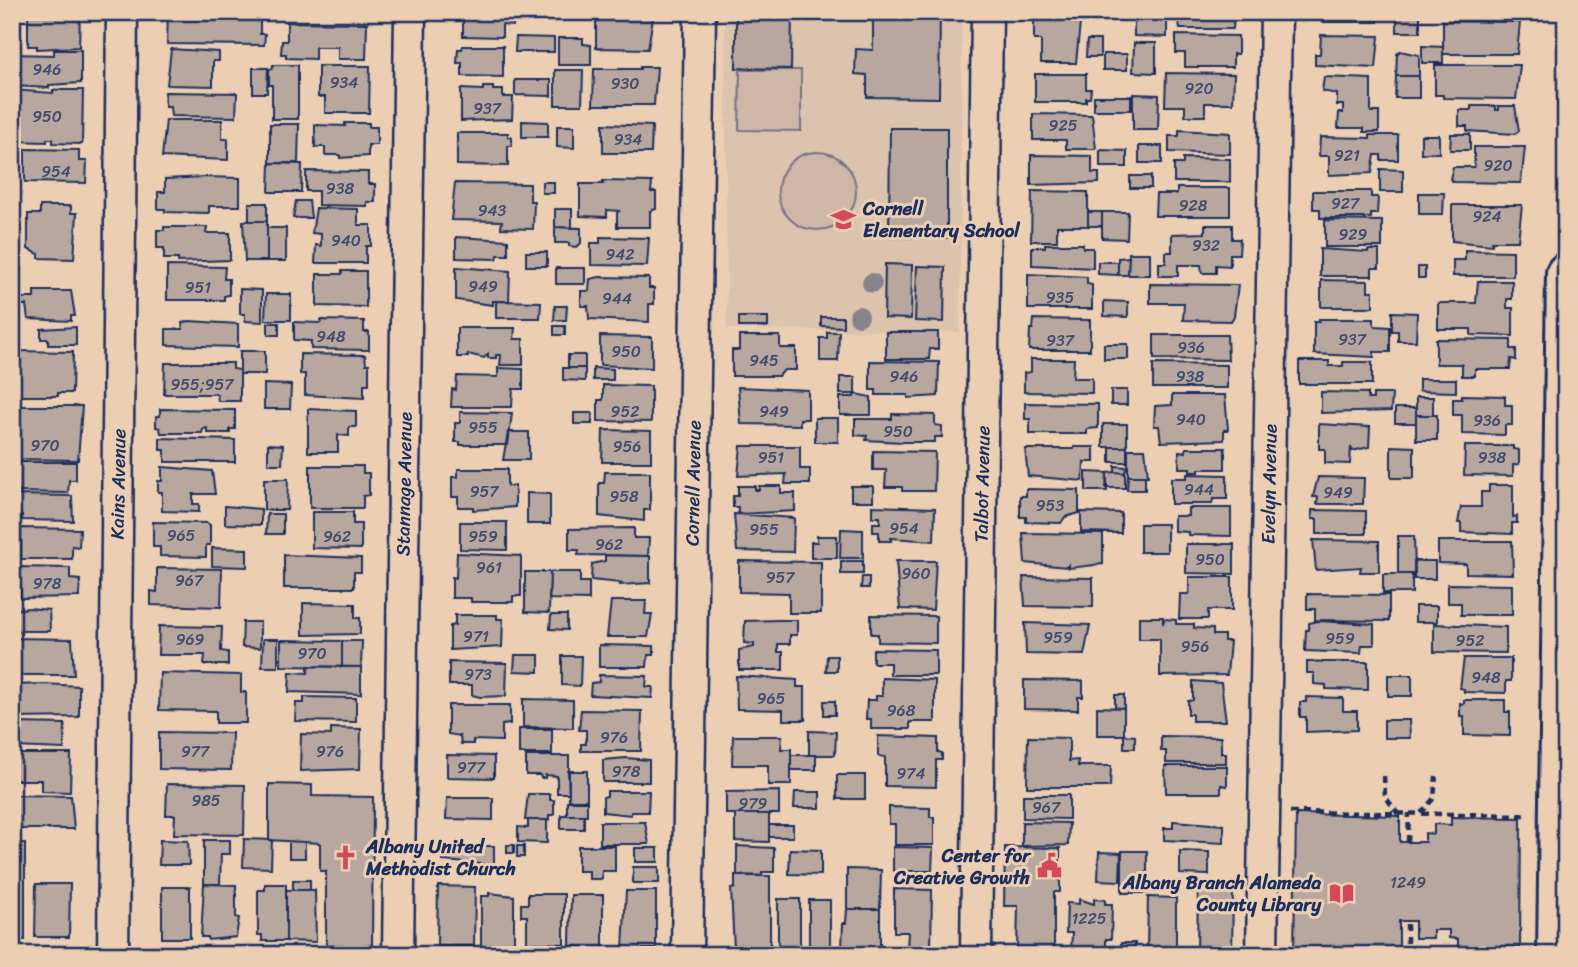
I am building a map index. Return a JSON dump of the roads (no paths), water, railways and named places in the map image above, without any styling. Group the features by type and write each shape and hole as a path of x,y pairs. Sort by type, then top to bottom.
{"street":[{"name":"Kains Avenue","path":"113,954 122,12"},
{"name":"Stannage Avenue","path":"398,955 410,12"},
{"name":"Cornell Avenue","path":"687,955 700,12"},
{"name":"Talbot Avenue","path":"976,955 987,12"},
{"name":"Evelyn Avenue","path":"1262,955 1276,12"},
{"path":"1557,955 1566,273"}],"place":[{"name":"Cornell Elementary School","path":"843,219"},
{"name":"Albany United Methodist Church","path":"346,857"},
{"name":"Center for Creative Growth","path":"1050,866"},
{"name":"Albany Branch Alameda County Library","path":"1341,893"}]}
